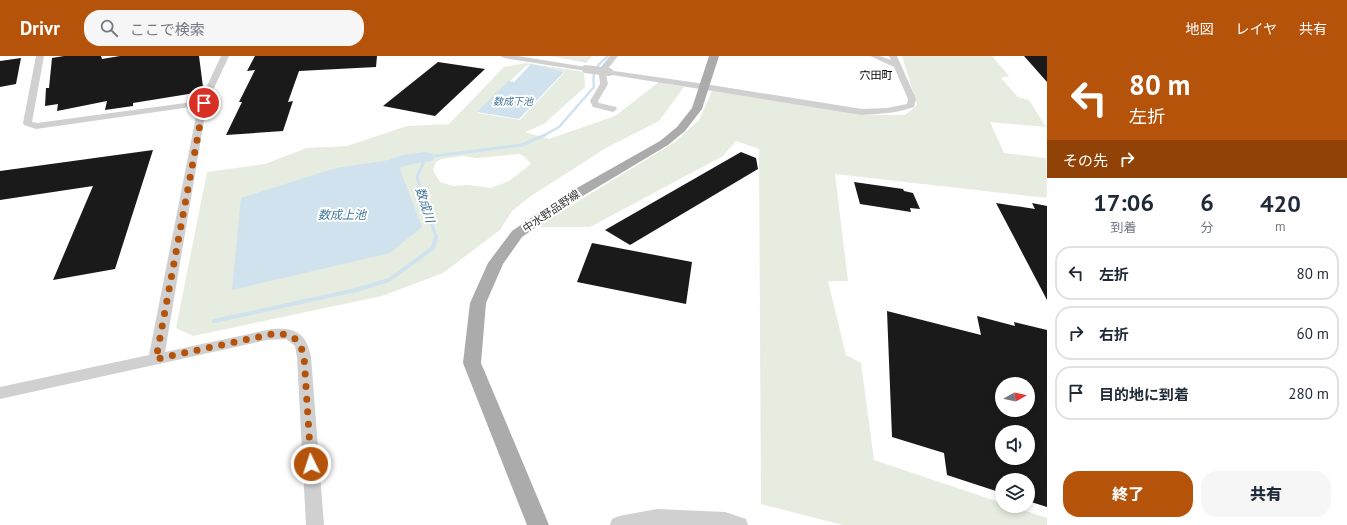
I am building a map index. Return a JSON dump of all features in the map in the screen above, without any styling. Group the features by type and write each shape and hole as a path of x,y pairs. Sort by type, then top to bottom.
{"main road":[{"name":"中水野品野線","path":"538,525 472,363 478,303 496,263 517,234 566,200 664,143 681,129 697,109 714,56"}],"street":[{"path":"40,56 27,123 36,126 204,103"},
{"path":"156,359 204,103 225,56"},
{"path":"504,56 705,86 862,112 896,110 911,104 912,99 896,65 894,56"},
{"path":"613,109 596,105 594,101 604,84 601,74 604,66 614,56"},
{"path":"874,56 896,65"},
{"path":"0,393 277,333 291,335 301,344 304,356 315,525"},
{"path":"619,525 657,518 725,521 739,525"}],"shaded area":[{"path":"552,56 592,56 586,63"},
{"path":"902,56 992,56 1009,76 1001,78 1018,97 1029,100 1046,127 990,122 1004,153 1046,158 1047,198 835,174 848,281 828,281 846,355 861,363 874,460 995,501 995,513 1032,513 1047,518 1047,525 843,525 761,504 759,149 736,141 723,156 590,227 536,227 675,142 699,120 712,91 868,115 905,115 917,105"},
{"path":"526,63 584,72 585,87 544,124 525,132 549,139 615,116 659,82 684,87 659,121 606,148 531,196 512,211 500,230 443,273 382,296 193,336 176,328 207,172 265,164 307,148 347,146 407,126 449,124 504,67","holes":["527,65 565,72 520,120 477,113","520,154 531,164 509,181 491,188 468,185 453,186 440,182 433,170 436,162 441,159 463,156 476,158"]}],"water":[{"name":"数成下池","path":"531,64 564,72 519,119 477,112 508,81 514,82"},
{"name":"数成上池","path":"396,159 422,227 390,253 232,290 241,198 336,168"}],"building":[{"path":"64,56 101,56 102,59 120,56 199,56 203,87 201,92 133,103 133,106 105,110 107,101 57,111 58,104 45,106 46,88 49,88 52,58"},
{"path":"255,56 377,56 376,67 299,71 288,102 293,101 283,131 226,135 242,102 239,102 255,70 247,71"},
{"path":"1024,56 1047,56 1047,82"},
{"path":"21,58 16,84 0,87 0,61"},
{"path":"438,62 485,69 435,116 383,106"},
{"path":"153,150 115,269 53,280 93,186 0,200 0,171"},
{"path":"741,152 756,158 758,169 630,245 605,230"},
{"path":"854,182 903,189 904,191 913,193 920,209 910,208 911,212 860,204"},
{"path":"996,203 1035,209 1032,203 1047,206 1047,300"},
{"path":"592,243 692,262 686,304 577,282"},
{"path":"887,311 981,335 977,316 1015,326 1014,322 1047,330 1047,507 1035,503 1035,473 995,473 995,491 947,475 944,453 892,437"}],"waterway":[{"name":"数成川","path":"544,135 559,127 594,87 595,69 608,56"},
{"name":"数成川","path":"436,237 417,177 426,157 522,145 544,135"},
{"path":"379,169 409,159 426,157"},
{"name":"数成川","path":"214,321 356,290 389,280 433,248 436,237"}],"district":[{"name":"穴田町","path":"876,75"}],"route":[{"path":"204,103 199,122 156,359 277,333 291,335 301,344 304,356 311,464"}]}
